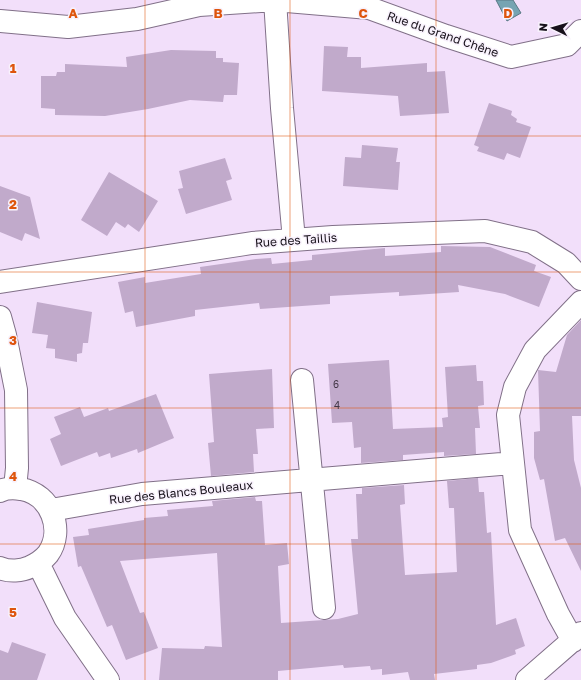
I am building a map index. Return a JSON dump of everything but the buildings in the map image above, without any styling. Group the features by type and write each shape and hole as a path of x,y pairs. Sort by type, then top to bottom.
{"street":[{"name":"Rue du Grand Chêne","path":"0,21 68,27 137,19 199,5 275,0 369,8 510,57 567,45 581,31"},
{"path":"275,0 282,108 294,240"},
{"name":"Rue des Taillis","path":"0,282 252,243 333,237 485,231 532,242 566,263 581,279"},
{"path":"528,680 577,637 558,614 520,530 508,415 515,387 536,350 581,302"},
{"path":"0,316 16,390 17,468 8,490 26,490 36,494 44,501 51,510 55,521 56,533 53,545 47,555 38,563 27,568 15,570 0,568"},
{"path":"302,380 324,608"},
{"name":"Rue des Blancs Bouleaux","path":"51,510 142,494 513,463"},
{"path":"38,563 65,618 108,680"}],"water":[{"path":"496,0 513,0 521,13 507,21"}]}
